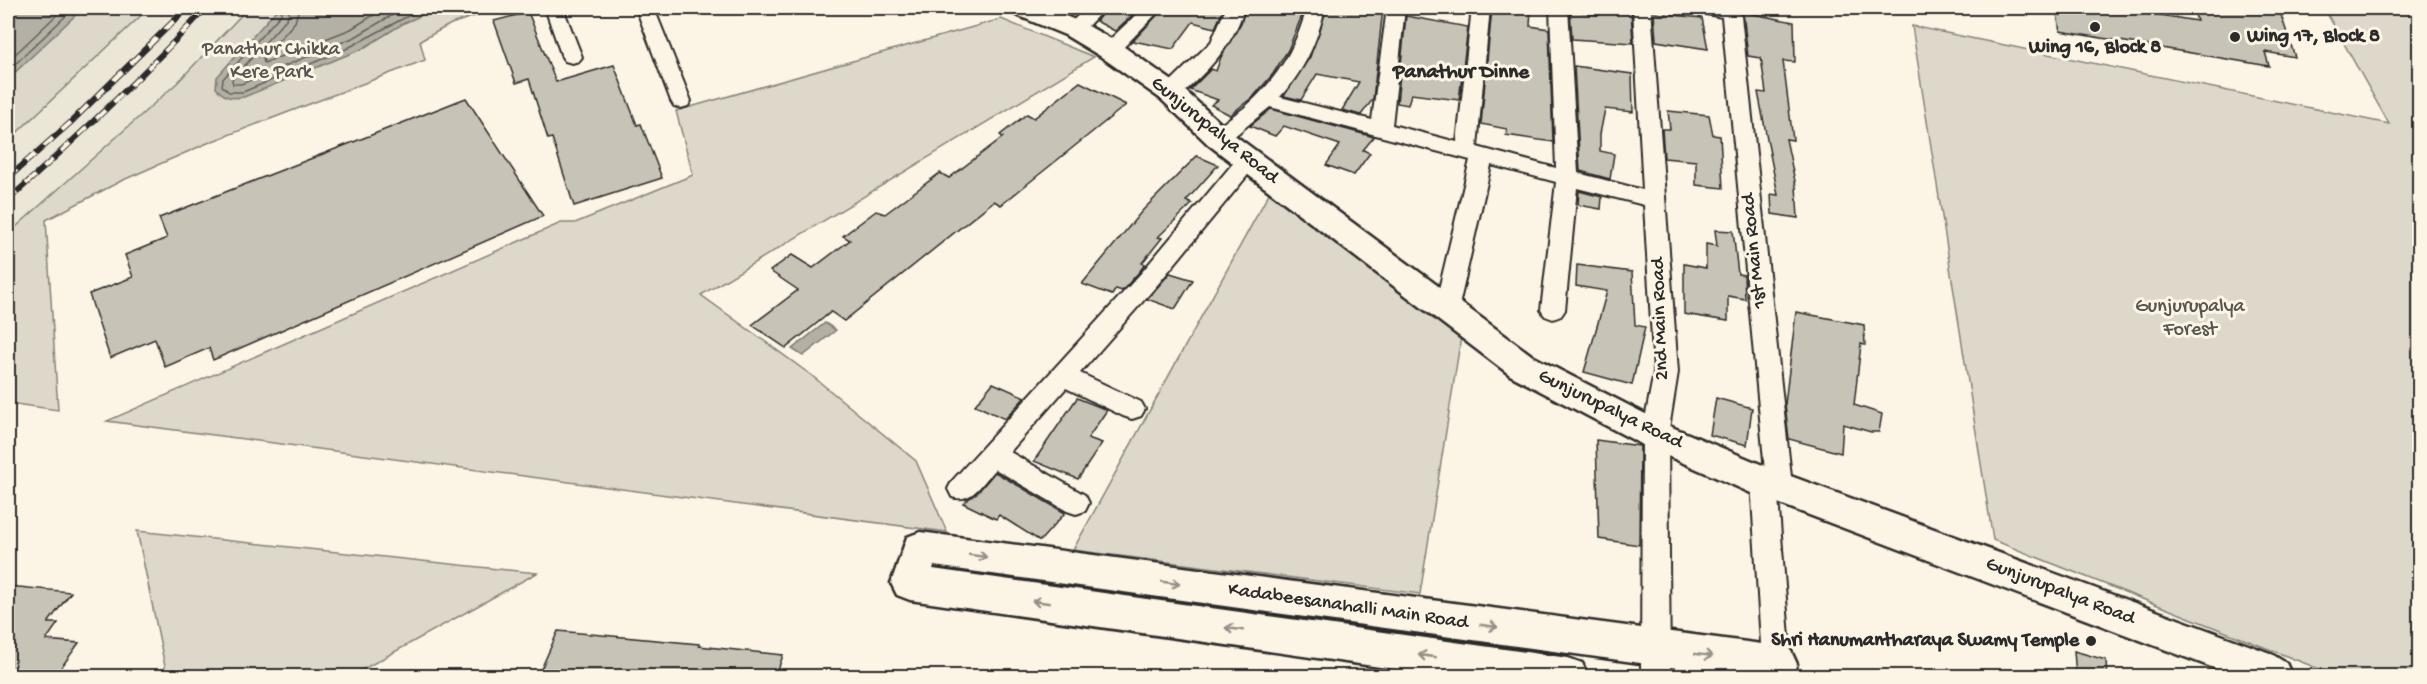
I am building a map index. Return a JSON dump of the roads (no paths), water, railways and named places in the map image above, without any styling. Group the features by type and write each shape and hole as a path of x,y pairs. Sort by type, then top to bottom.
{"street":[{"path":"555,8 572,57"},
{"path":"645,8 681,101"},
{"name":"Gunjurupalya Road","path":"1023,8 1085,18 1110,50 1171,93 1219,138 1522,366 1655,435 1772,484 2256,666 2272,676"},
{"path":"1110,50 1153,8"},
{"path":"1171,93 1214,52 1227,35 1235,8"},
{"path":"1219,138 1268,100 1299,61 1316,8"},
{"path":"1381,130 1396,8"},
{"path":"1446,310 1474,154 1481,8"},
{"path":"1553,310 1567,178 1559,8"},
{"name":"2nd Main Road","path":"1642,8 1666,372 1655,435 1656,663"},
{"name":"1st Main Road","path":"1703,8 1725,10 1731,16 1772,484 1777,670"},
{"path":"1268,100 1656,201"},
{"path":"960,489 1150,278 1248,160"},
{"path":"1062,375 1132,409"},
{"path":"993,455 1076,503"},
{"name":"Kadabeesanahalli Main Road","path":"1568,676 915,566 1656,663 1777,670"}],"water":[{"path":"8,8 83,8 8,79"},
{"path":"278,8 438,8 404,23 362,49 244,97 225,96 216,88 217,77"},
{"path":"825,323 836,330 803,356 792,349"}],"railway":[{"path":"8,178 70,123 187,8"},
{"path":"8,200 109,106 206,8"}],"place":[{"name":"Wing 16, Block 8","path":"2095,27"},
{"name":"Wing 17, Block 8","path":"2235,37"},
{"name":"Shri Hanumantharaya Swamy Temple","path":"2091,641"}],"district":[{"name":"Panathur Dinne","path":"1461,73"}],"park label":[{"name":"Panathur Chikka Kere Park","path":"271,62"},
{"name":"Gunjurupalya Forest","path":"2190,318"}]}
